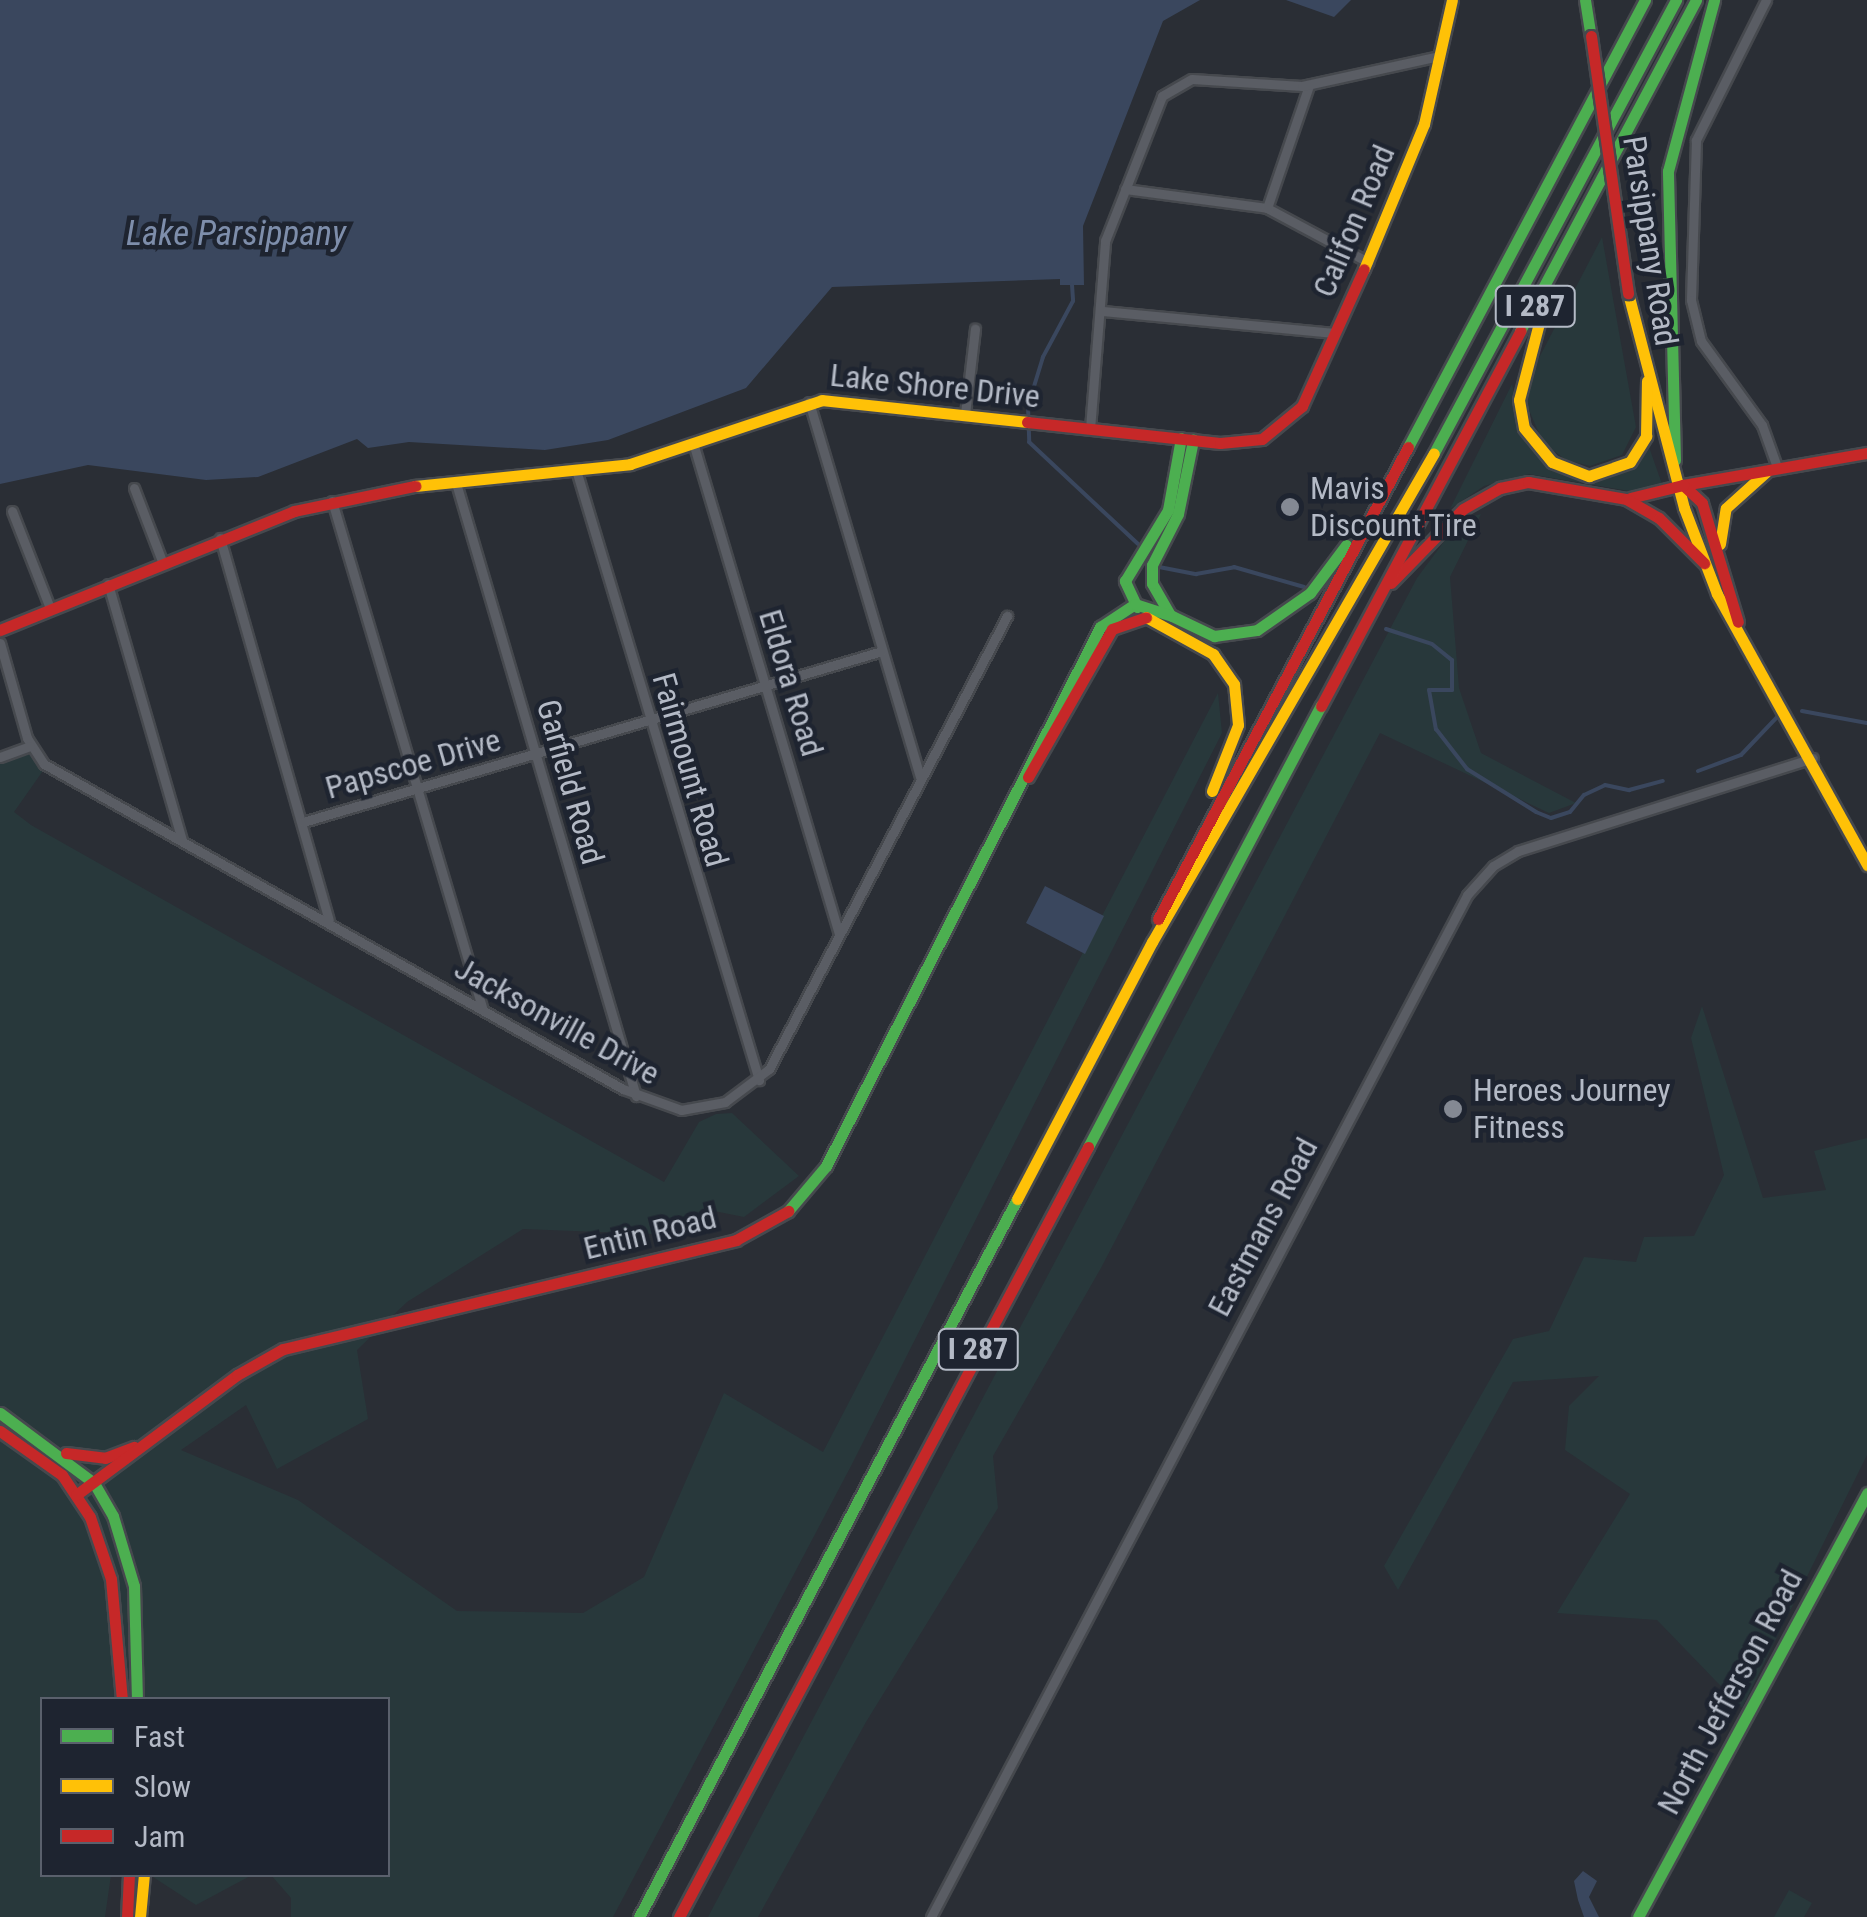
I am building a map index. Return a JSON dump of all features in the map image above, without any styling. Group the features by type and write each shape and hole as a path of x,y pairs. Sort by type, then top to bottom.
{"main road":[{"name":"Califon Road","path":"1262,439 1296,414 1412,162 1452,0"},
{"name":"Parsippany Road","path":"1585,0 1628,293 1647,381 1684,485 1684,508 1704,563 1813,758 1867,865"},
{"name":"I 287","path":"640,1917 1152,942 1165,898 1644,0"},
{"path":"1152,942 1376,562 1676,0"},
{"name":"I 287","path":"679,1917 1368,608 1554,272 1696,0"},
{"path":"1675,460 1678,391 1666,205 1678,119 1714,0"},
{"path":"1554,272 1518,400 1524,428 1540,452 1578,474 1623,467 1646,436 1647,381"},
{"name":"Lake Shore Drive","path":"0,630 220,538 332,501 456,483 577,473 694,446 809,402 848,398 1090,430 1187,439 1262,439"},
{"path":"1172,616 1156,593 1152,565 1178,514 1187,439"},
{"path":"1187,439 1168,510 1125,581 1134,604 1146,617 1213,654 1238,697 1235,735 1209,796 1206,824"},
{"path":"1626,499 1867,453"},
{"path":"1720,553 1726,508 1774,468"},
{"path":"1368,608 1444,524 1500,488 1542,483 1626,499 1659,518 1704,563"},
{"path":"1134,604 1225,637 1283,617 1320,583 1388,484"},
{"name":"Parsippany Road","path":"1684,485 1702,503 1738,623"},
{"name":"Entin Road","path":"76,1495 237,1375 284,1349 736,1240 780,1221 826,1166 1026,780 1033,752 1095,635 1111,614 1134,604"},
{"name":"Entin Road","path":"1026,780 1045,758 1112,630 1129,618 1146,617"},
{"path":"0,1412 52,1447 94,1483 118,1530 134,1586 137,1697"},
{"path":"0,1430 62,1476 76,1495 108,1563 122,1697"},
{"path":"52,1447 105,1458 148,1442"},
{"name":"North Jefferson Road","path":"1638,1917 1867,1492"},
{"path":"126,1917 129,1877"},
{"path":"140,1917 144,1877"}],"street":[{"path":"1766,0 1696,140 1691,300 1700,342 1762,425 1774,468"},
{"path":"1090,430 1105,242 1149,118 1173,86 1211,78 1309,85 1440,56"},
{"path":"1267,208 1309,85"},
{"path":"1124,190 1267,208 1368,262"},
{"path":"1102,311 1336,333"},
{"path":"965,414 975,329"},
{"path":"809,402 920,778"},
{"name":"Eldora Road","path":"694,446 840,934"},
{"name":"Fairmount Road","path":"577,473 759,1080"},
{"name":"Garfield Road","path":"456,483 636,1096"},
{"path":"134,488 162,562"},
{"path":"332,501 482,1008"},
{"path":"12,511 50,608"},
{"path":"220,538 330,920"},
{"path":"108,584 182,840"},
{"path":"759,1080 1006,616"},
{"path":"0,643 30,746 0,757"},
{"name":"Papscoe Drive","path":"302,822 882,651"},
{"name":"Jacksonville Drive","path":"30,746 44,764 330,920 636,1096 667,1108 696,1110 725,1102 759,1080"},
{"name":"Eastmans Road","path":"931,1917 1467,895 1493,866 1518,851 1813,758"}],"shaded area":[{"path":"1602,237 1636,427 1622,455 1590,466 1566,460 1543,443 1526,403 1529,377"},
{"path":"1512,384 1525,440 1554,468 1598,479 1614,476 1649,447 1662,484 1635,492 1529,474 1484,486 1450,509"},
{"path":"1481,514 1450,577 1459,688 1481,753 1576,803 1549,813 1380,733 1101,1268 993,1456 998,1508 866,1722 758,1917 708,1917 1417,578 1460,520"},
{"path":"1218,693 1222,733 851,1466 613,1917 291,1917 291,1898 273,1877 390,1877 390,1697 40,1697 40,1877 111,1877 105,1917 0,1917 0,762 31,754 47,765 14,812 31,825 664,1182 699,1122 716,1114 732,1113 799,1176 744,1217 714,1211 676,1235 523,1229 407,1302 357,1350 368,1419 277,1469 246,1405 181,1450 298,1500 457,1611 583,1613 644,1577 724,1393 823,1452"},
{"path":"1702,1006 1763,1198 1826,1190 1814,1151 1867,1138 1867,1455 1742,1708 1657,1620 1557,1613 1630,1494 1565,1450 1569,1406 1599,1376 1513,1382 1398,1590 1384,1566 1513,1339 1549,1331 1584,1257 1636,1262 1644,1237 1694,1236 1724,1175 1691,1038"},
{"path":"153,1877 248,1877 196,1905"},
{"path":"1789,1890 1812,1903 1804,1917 1774,1917"}],"water":[{"name":"Lake Parsippany","path":"0,0 1200,0 1163,21 1083,226 1084,285 1060,285 1060,279 832,287 746,388 608,440 545,450 409,442 368,448 357,439 258,477 206,480 88,465 0,484"},
{"path":"1286,0 1351,0 1334,17"},
{"path":"1045,886 1104,916 1085,954 1026,923"},
{"path":"1583,1871 1597,1881 1589,1897 1599,1917 1584,1917 1578,1900 1574,1881"}],"waterway":[{"path":"1072,285 1073,301 1043,357 1028,406 1029,442 1138,544"},
{"path":"1159,567 1196,574 1234,567 1304,587"},
{"path":"1386,629 1432,644 1452,660 1452,690 1429,690 1436,729 1467,769 1536,812 1551,818 1570,812 1584,795 1605,785 1629,790 1663,781"},
{"path":"1802,711 1867,723"},
{"path":"1698,771 1741,755 1777,717"}],"traffic: fast":[{"path":"1585,0 1591,36"},
{"path":"1408,447 1645,0"},
{"path":"1434,453 1676,0"},
{"path":"1520,331 1696,0"},
{"path":"1675,460 1668,171 1714,0"},
{"path":"1137,607 1125,581 1168,510 1181,438"},
{"path":"1169,613 1152,583 1152,565 1178,514 1193,440"},
{"path":"1172,616 1214,636 1257,630 1310,593 1346,545"},
{"path":"788,1211 826,1166 1100,627 1135,604 1172,616"},
{"path":"1088,1147 1321,706"},
{"path":"639,1917 1017,1199"},
{"path":"0,1413 94,1483 113,1516 134,1586 137,1697"},
{"path":"1638,1917 1867,1493"}],"traffic: slow":[{"path":"1364,269 1424,124 1452,0"},
{"path":"1628,293 1684,508 1717,594 1867,865"},
{"path":"1545,300 1519,400 1524,428 1552,462 1589,476 1630,462 1646,436 1647,381"},
{"path":"415,486 630,464 822,400 1027,422"},
{"path":"1017,1199 1152,942 1434,453"},
{"path":"1720,544 1726,508 1766,472"},
{"path":"1146,617 1213,654 1234,684 1238,725 1212,791"},
{"path":"140,1917 144,1877"}],"traffic: jam":[{"path":"1591,36 1628,293"},
{"path":"1027,422 1220,443 1262,439 1302,406 1364,269"},
{"path":"1321,706 1520,331"},
{"path":"1158,919 1408,447"},
{"path":"1683,485 1867,453"},
{"path":"1391,583 1463,509 1500,488 1528,482 1626,499 1659,518 1704,563"},
{"path":"1683,485 1702,503 1738,622"},
{"path":"1630,498 1683,485"},
{"path":"0,630 294,511 415,486"},
{"path":"1028,777 1112,629 1146,617"},
{"path":"679,1917 1088,1147"},
{"path":"76,1495 237,1375 283,1349 736,1240 788,1211"},
{"path":"0,1431 62,1475 90,1517 111,1579 122,1697"},
{"path":"66,1453 105,1458 134,1447"},
{"path":"127,1917 129,1877"}],"place":[{"name":"Mavis Discount Tire","path":"1290,507"},
{"name":"Heroes Journey Fitness","path":"1453,1109"}]}
